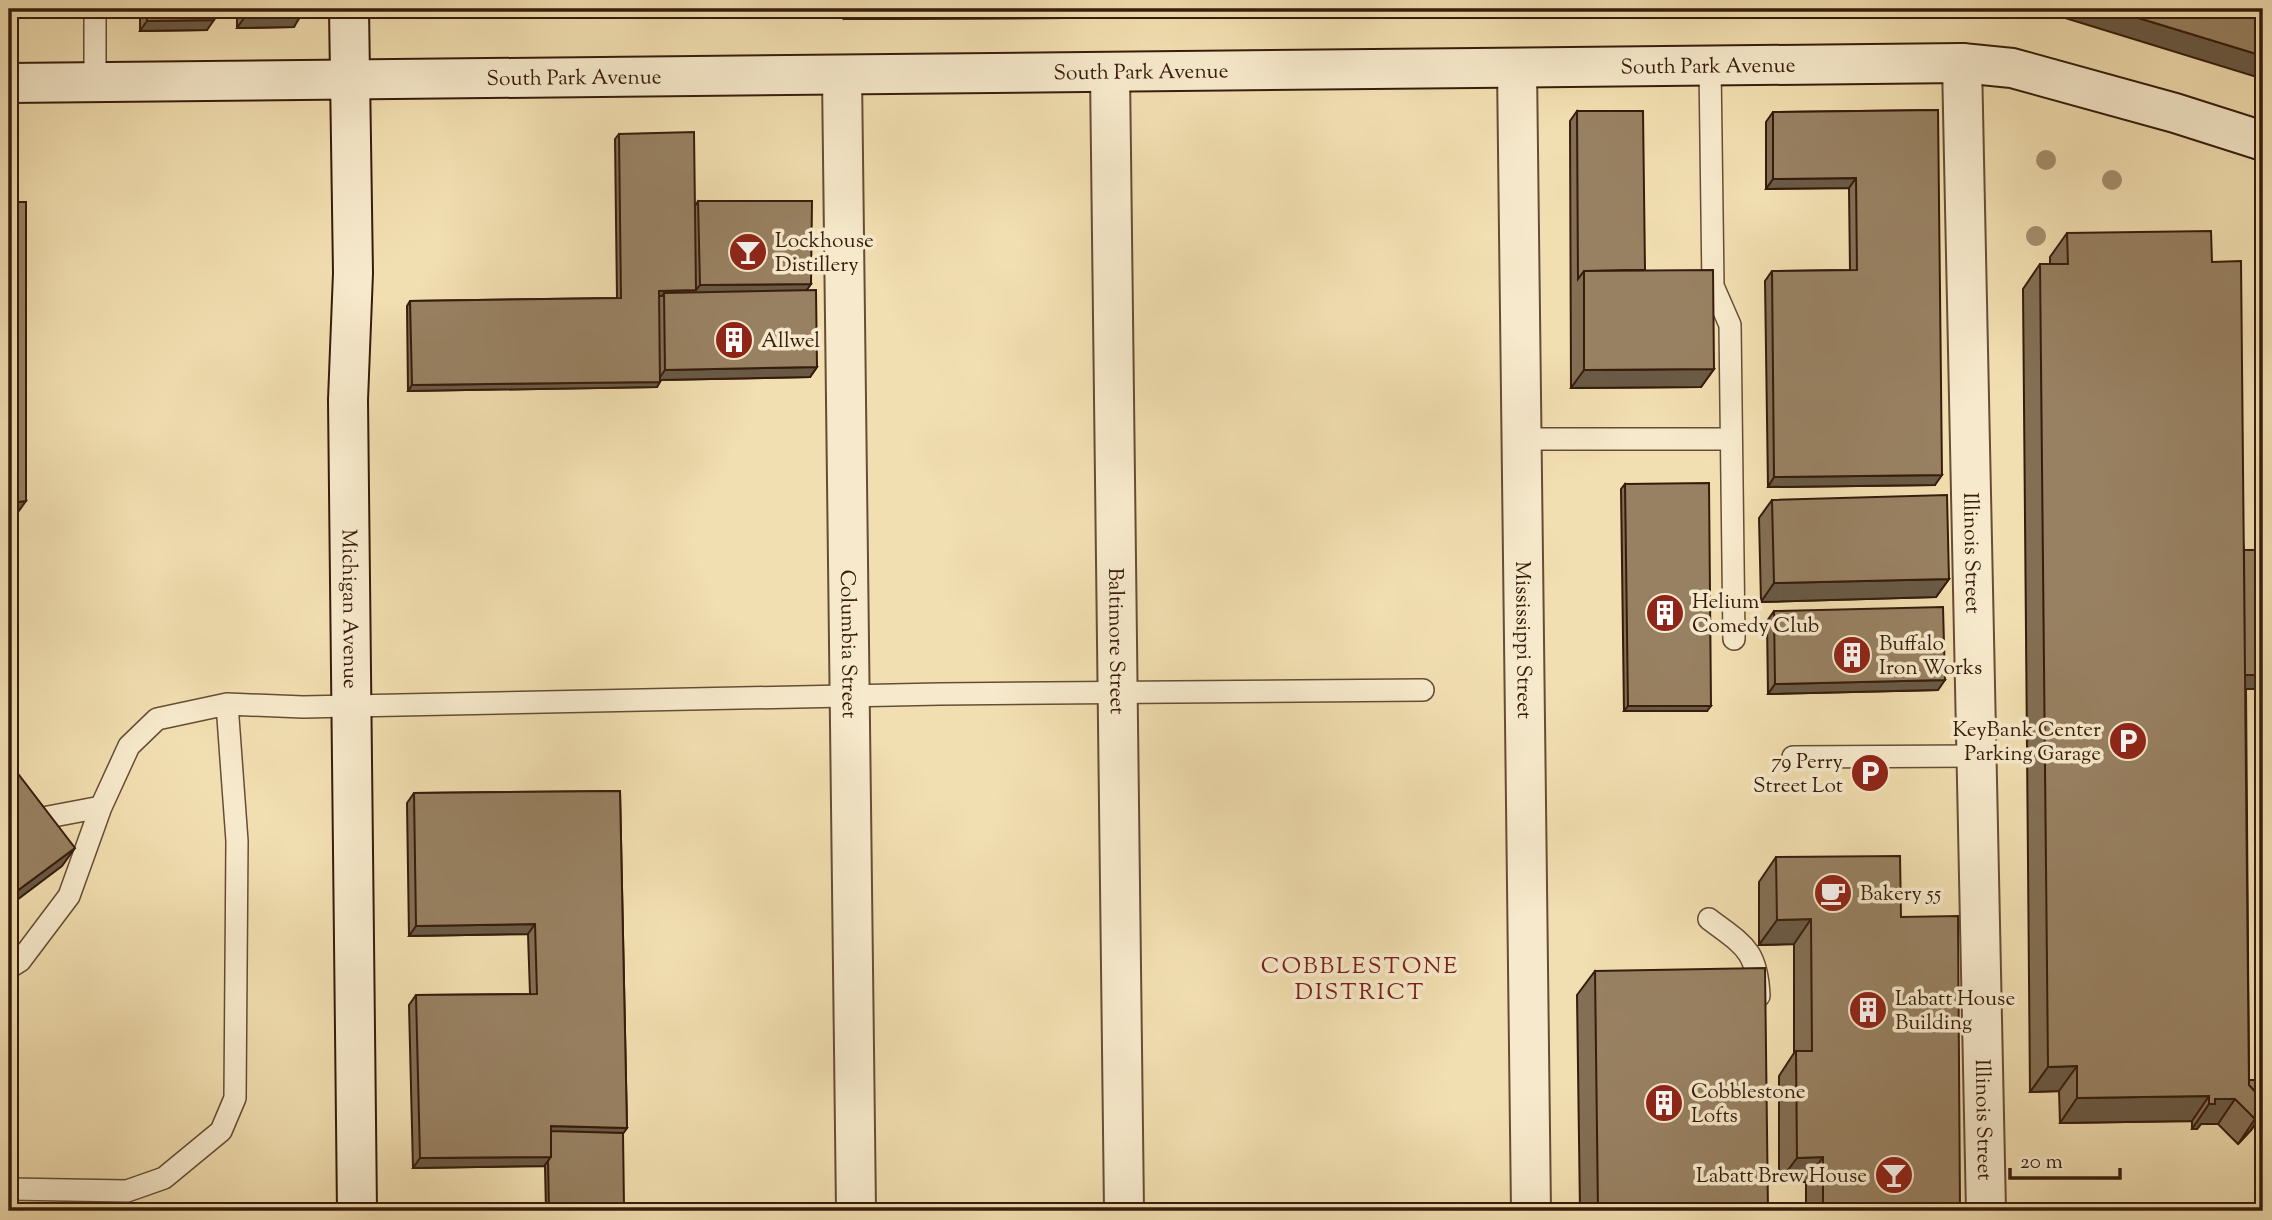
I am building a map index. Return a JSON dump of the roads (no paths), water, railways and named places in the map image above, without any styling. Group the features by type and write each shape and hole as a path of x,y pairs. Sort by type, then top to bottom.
{"street":[{"name":"Michigan Avenue","path":"349,9 353,272 348,400 350,706 357,1211"},
{"name":"South Park Avenue","path":"9,83 1962,63 2012,68 2175,113 2263,141"},
{"name":"Illinois Street","path":"1962,63 1986,1211"},
{"name":"Mississippi Street","path":"1517,68 1531,1211"},
{"name":"Baltimore Street","path":"1110,72 1124,1211"},
{"name":"Columbia Street","path":"842,75 856,1211"}],"lane":[{"path":"95,9 95,82"},
{"path":"1710,66 1713,286 1730,325 1734,639"},
{"path":"1522,439 1731,439"},
{"path":"9,968 20,961 69,896 101,807 129,747 157,719 227,704 303,708 849,696 1423,690"},
{"path":"9,1189 127,1191 164,1178 221,1131 236,1098 237,841 227,704"},
{"path":"1793,757 1976,756"},
{"path":"27,821 101,807"},
{"path":"1709,919 1746,947 1755,965 1760,1022"}],"place":[{"name":"Lockhouse Distillery","path":"748,252"},
{"name":"Allwel","path":"734,340"},
{"name":"Helium Comedy Club","path":"1665,613"},
{"name":"Buffalo Iron Works","path":"1852,655"},
{"name":"KeyBank Center Parking Garage","path":"2128,741"},
{"name":"79 Perry Street Lot","path":"1870,773"},
{"name":"Bakery 55","path":"1833,893"},
{"name":"Labatt House Building","path":"1868,1010"},
{"name":"Cobblestone Lofts","path":"1664,1103"},
{"name":"Labatt Brew House","path":"1894,1175"}],"district":[{"name":"COBBLESTONE DISTRICT","path":"1360,978"}]}
